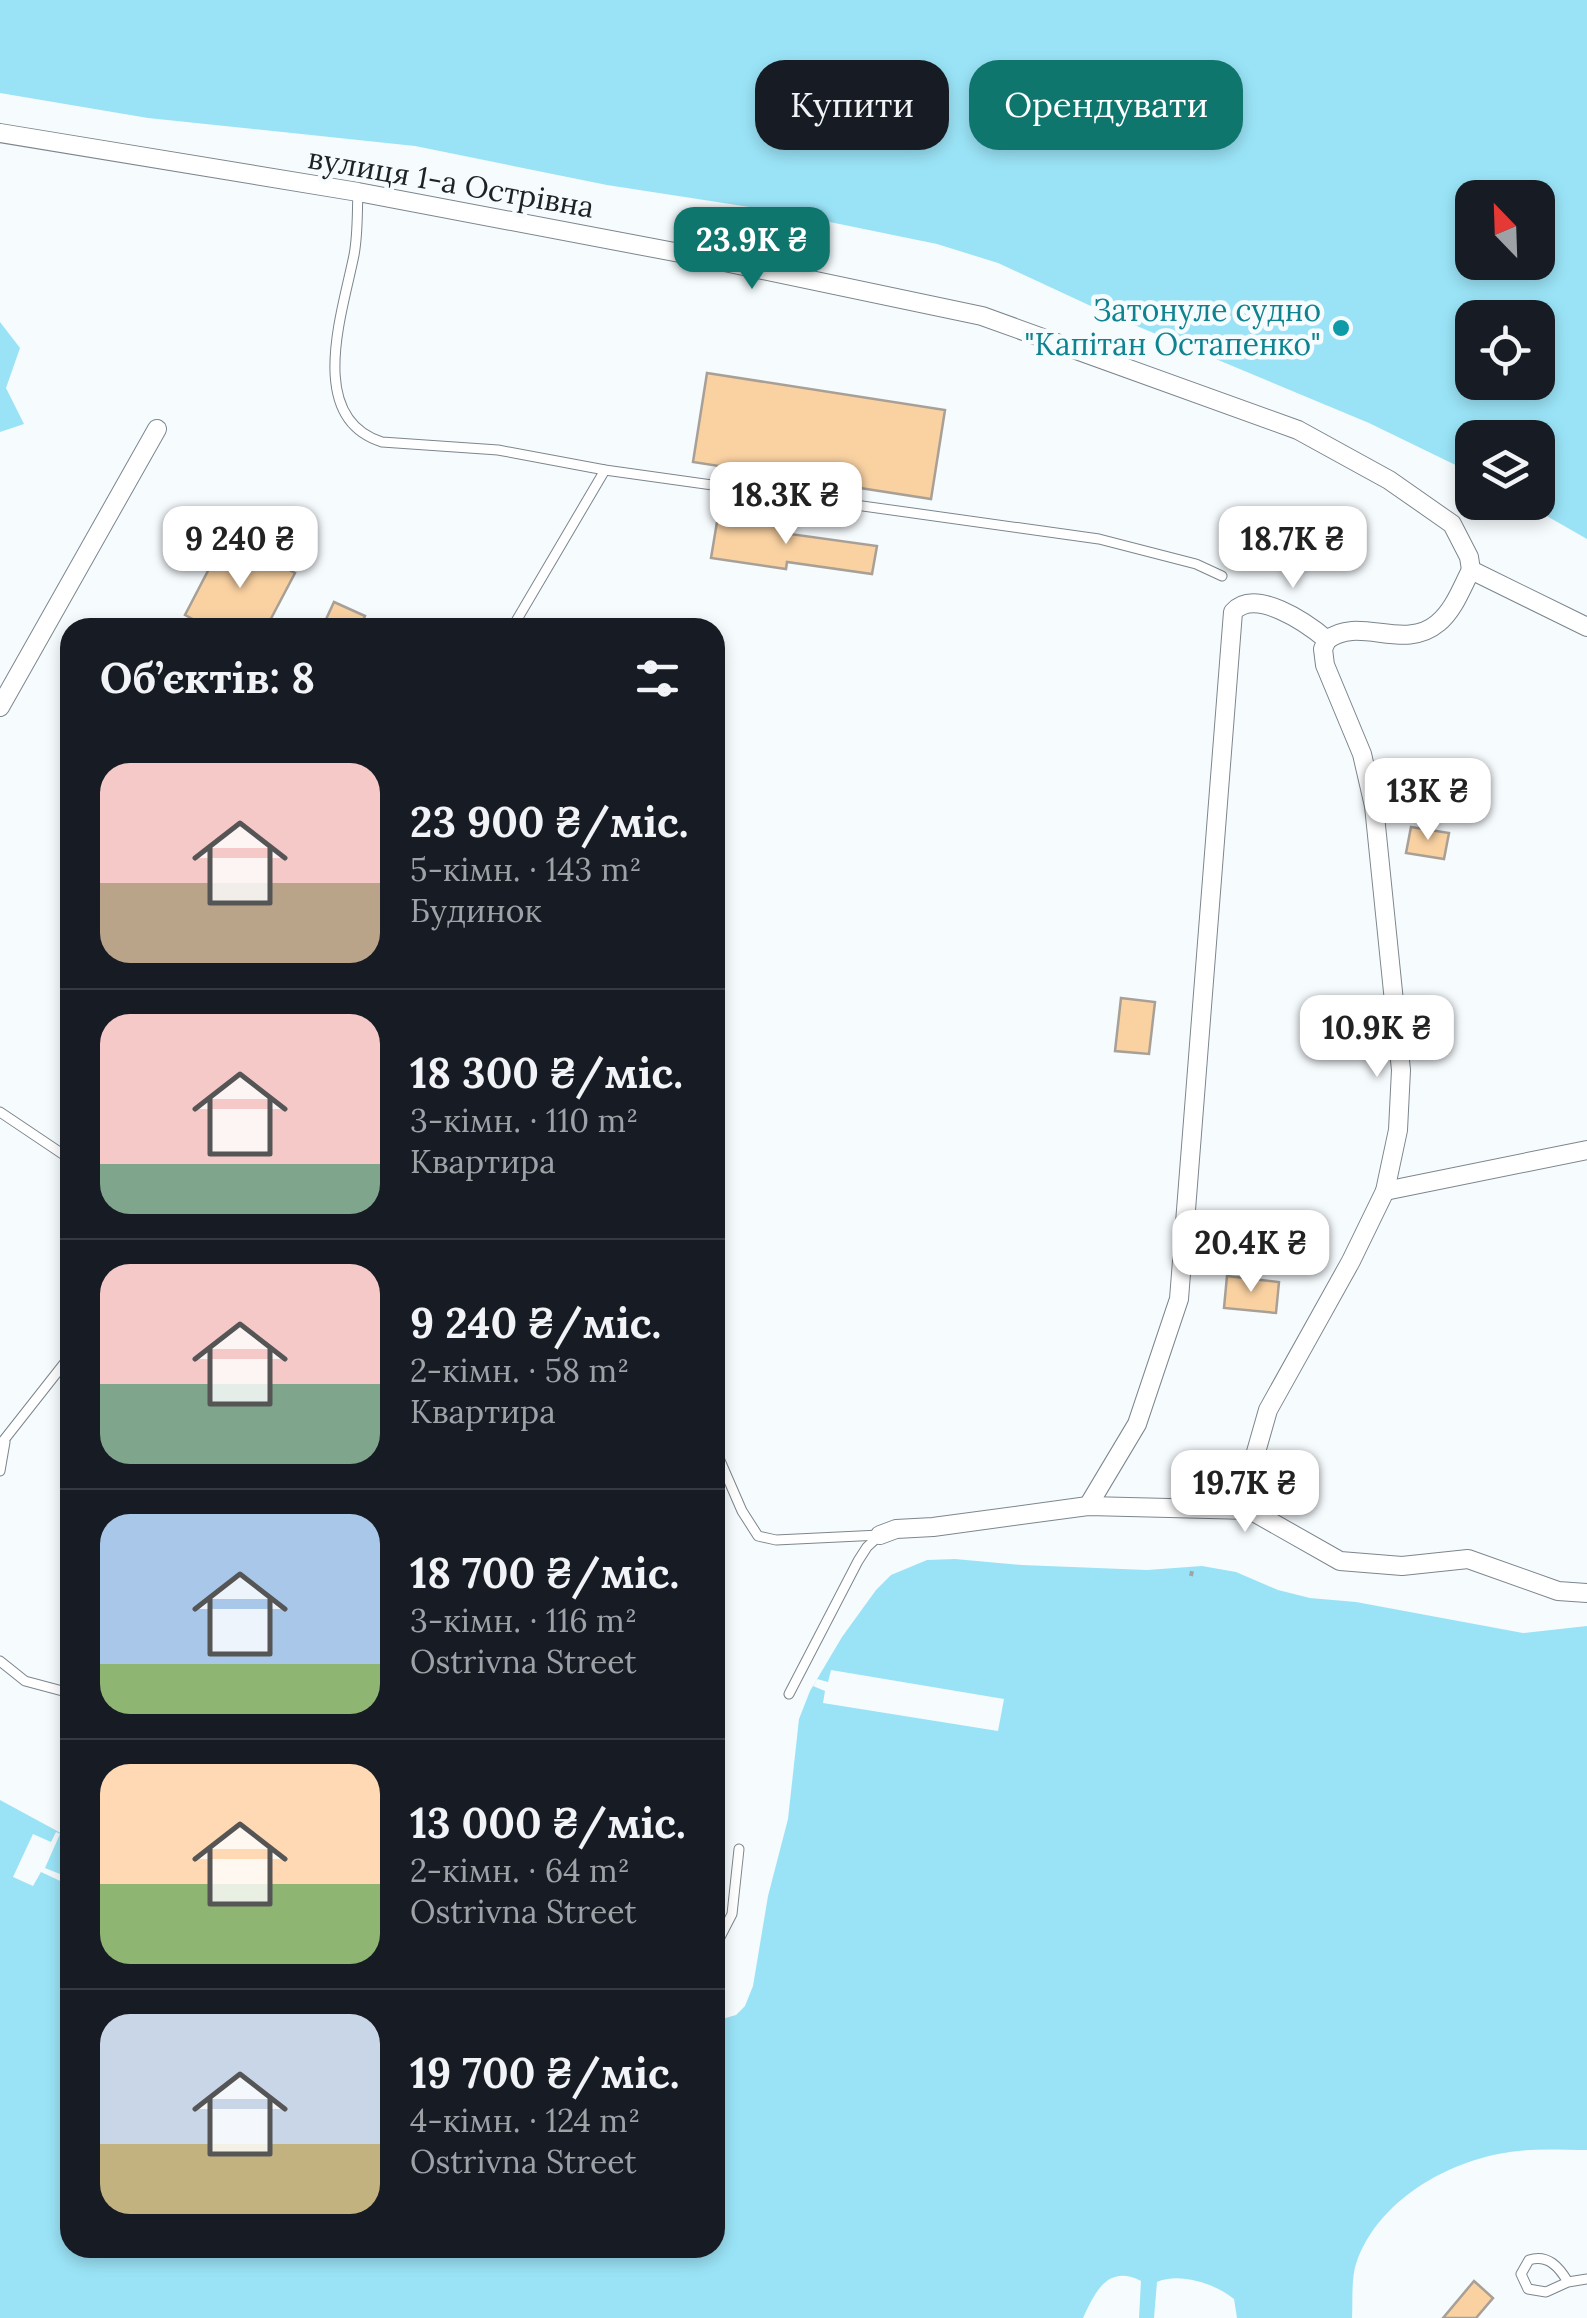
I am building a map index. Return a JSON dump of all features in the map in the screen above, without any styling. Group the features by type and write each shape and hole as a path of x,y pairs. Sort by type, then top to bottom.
{"street":[{"name":"вулиця 1-а Острівна","path":"0,133 358,192 701,257 982,316 1298,430 1389,480 1452,524 1469,557 1471,570"},
{"path":"0,707 157,429"},
{"path":"1250,1510 1254,1459 1268,1410 1352,1261 1385,1191 1398,1130 1402,1070 1374,806 1362,754 1324,665 1327,640 1347,630 1408,636 1424,632 1448,611 1471,570 1587,627"},
{"path":"1088,1506 1137,1424 1179,1299 1233,612 1242,603 1256,602 1306,622 1327,640"},
{"path":"1385,1191 1587,1150"},
{"path":"880,1535 896,1529 1088,1506 1250,1510 1340,1562 1402,1566 1468,1559 1558,1591 1587,1592"}],"lane":[{"path":"358,192 355,249 335,348 340,406 346,419 368,438 498,450 605,470 1099,540 1196,564 1222,576"},
{"path":"518,618 605,470"},
{"path":"0,1112 60,1152"},
{"path":"0,1471 3,1444 60,1369"},
{"path":"725,1472 758,1536 776,1540 880,1535"},
{"path":"789,1694 858,1562 880,1535"},
{"path":"0,1662 26,1681 60,1691"},
{"path":"725,1928 732,1914 740,1850"},
{"path":"1568,2282 1556,2264 1540,2258 1529,2260 1521,2274 1524,2284 1534,2292 1587,2279"}],"path":[{"path":"1191,1576 1193,1566"}],"water":[{"path":"0,0 1587,0 1587,539 1554,520 1555,420 1455,420 1455,465 1369,423 1108,314 998,263 937,244 415,146 148,118 0,93"},
{"path":"0,322 20,348 6,388 24,424 0,432"},
{"path":"927,1560 1147,1570 1202,1566 1236,1572 1278,1590 1310,1598 1356,1602 1523,1633 1587,1626 1587,2150 1529,2150 1486,2157 1462,2164 1417,2188 1397,2203 1366,2241 1354,2270 1352,2318 1237,2318 1234,2299 1208,2284 1176,2278 1157,2282 1154,2318 1139,2318 1141,2281 1120,2276 1104,2283 1083,2318 0,2318 0,1800 60,1833 60,2258 725,2258 725,2018 736,2015 745,2006 753,1986 768,1896 788,1819 799,1719 810,1691 842,1637 876,1590 891,1575"}],"pier":[{"path":"831,1670 1004,1699 998,1731 823,1703 825,1691 813,1686 817,1679 828,1682"},
{"path":"56,1832 60,1834 45,1868 60,1874 60,1881 41,1872 33,1886 13,1877 33,1834 51,1842"}],"building":[{"path":"707,373 945,410 931,499 693,462"},
{"path":"718,516 791,526 790,534 877,546 872,574 787,562 786,569 711,558"},
{"path":"223,542 262,561 264,556 295,573 271,618 185,615"},
{"path":"334,602 365,616 364,618 327,618"},
{"path":"1411,827 1449,833 1444,859 1406,853"},
{"path":"1121,998 1155,1002 1149,1054 1115,1051"},
{"path":"1227,1276 1279,1282 1276,1313 1224,1308"},
{"path":"1474,2281 1493,2298 1476,2318 1443,2318"}],"place":[{"name":"Затонуле судно \"Капітан Остапенко\"","path":"1341,328"}]}
